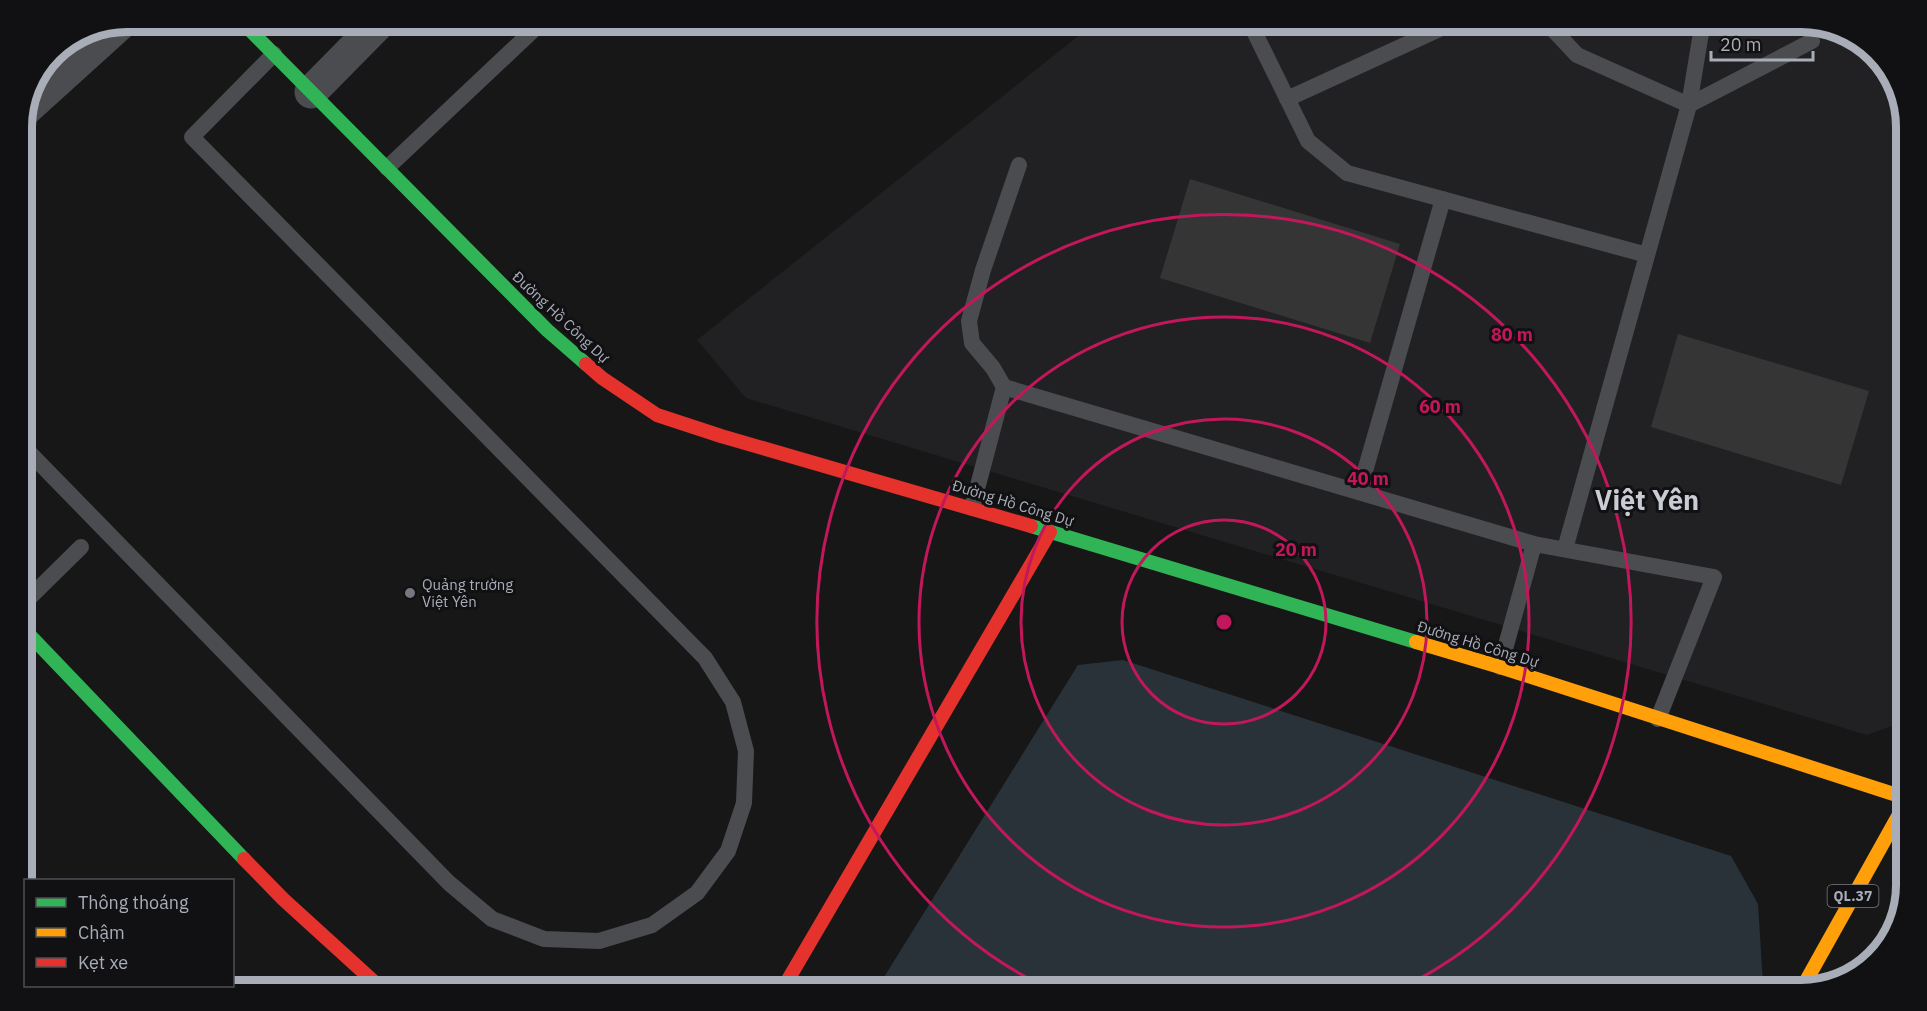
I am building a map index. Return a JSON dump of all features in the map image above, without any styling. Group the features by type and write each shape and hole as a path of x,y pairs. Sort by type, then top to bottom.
{"main road":[{"name":"Đường Hồ Công Dự","path":"252,32 547,330 602,378 657,415 1500,668 1896,797"},
{"path":"789,980 1050,532"},
{"path":"32,637 283,898 372,980"},
{"name":"QL.37","path":"1807,980 1896,818"}],"street":[{"path":"311,92 370,32"},
{"path":"36,100 110,33"}],"lane":[{"path":"387,168 531,32"},
{"path":"1254,32 1308,141 1347,173 1647,255"},
{"path":"1287,99 1433,32"},
{"path":"1555,32 1577,55 1689,105"},
{"path":"1565,549 1689,105 1701,32"},
{"path":"1689,105 1812,41"},
{"path":"32,455 449,883 492,919 543,939 599,941 652,925 697,892 728,851 744,803 746,751 733,702 705,658 192,137 274,54"},
{"path":"1019,165 969,321 972,343 993,368 1004,387 1534,544 1714,577 1658,718"},
{"path":"1359,492 1443,199"},
{"path":"972,508 1004,387"},
{"path":"1500,668 1534,544"},
{"path":"32,595 81,547"}],"shaded area":[{"path":"1083,32 1819,33 1843,41 1872,64 1886,84 1894,108 1896,725 1867,735 746,398 697,340"},
{"path":"1123,660 1731,856 1758,904 1763,980 882,980 1078,665"}],"building":[{"path":"1190,179 1400,244 1370,343 1160,278"},
{"path":"1678,334 1869,391 1841,485 1651,427"}],"traffic: fast":[{"path":"252,32 547,330 586,364"},
{"path":"1031,526 1416,642"},
{"path":"32,637 244,859"}],"traffic: slow":[{"path":"1416,642 1896,795"},
{"path":"1807,980 1896,820"}],"traffic: jam":[{"path":"586,364 602,378 657,415 721,436 1031,526"},
{"path":"788,980 1050,532"},
{"path":"244,859 283,899 372,980"}],"place":[{"name":"Quảng trường Việt Yên","path":"410,593"}],"district":[{"name":"Việt Yên","path":"1647,499"}]}
